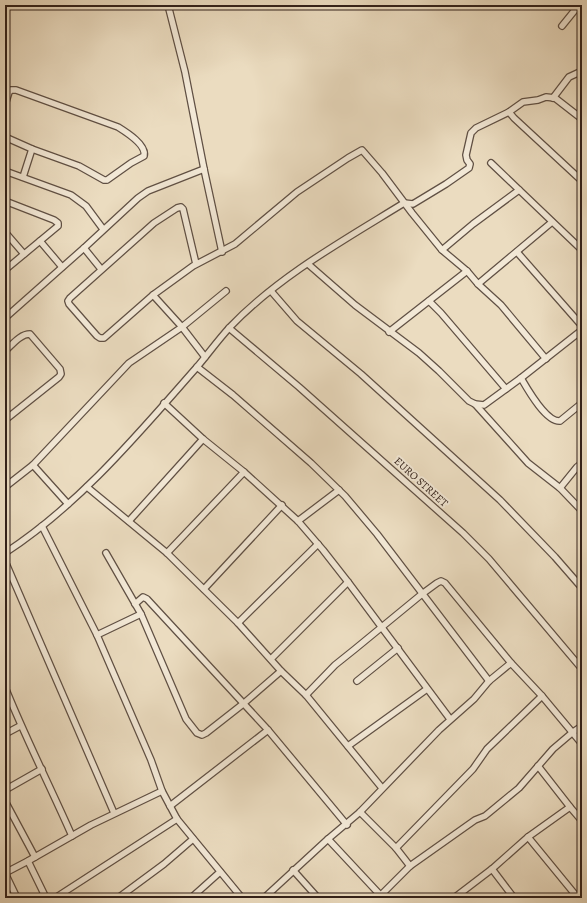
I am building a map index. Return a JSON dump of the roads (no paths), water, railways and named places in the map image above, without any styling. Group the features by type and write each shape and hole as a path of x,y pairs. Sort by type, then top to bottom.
{"street":[{"path":"168,5 185,72 222,252"},
{"path":"562,26 579,5"},
{"path":"553,98 569,77 582,71"},
{"path":"5,105 11,90 16,90 118,127 130,135 144,148 145,153 144,156 131,163 112,177 104,180 79,166 5,137"},
{"path":"5,553 26,539 88,487 197,367 229,328 271,291 308,264 404,203 413,204 469,168 470,164 466,155 471,133 476,128 509,112 523,102 538,100 546,97 553,98 582,119"},
{"path":"509,112 525,129 582,181"},
{"path":"23,177 32,148"},
{"path":"196,264 183,209 180,207 176,208 166,214 101,269 68,300 69,304 97,336 104,338 153,295 196,264 222,252 248,234 260,222 297,192 362,150 382,173 442,250 467,271 478,284 501,305 546,359"},
{"path":"491,163 582,250"},
{"path":"5,318 84,248 127,207 148,191 204,169"},
{"path":"5,171 71,195 86,206 104,229"},
{"path":"442,250 473,224 519,190"},
{"path":"5,201 54,220 58,223 58,226 5,270"},
{"path":"478,284 552,222"},
{"path":"5,232 24,254"},
{"path":"40,241 62,267"},
{"path":"84,248 101,269"},
{"path":"517,252 582,326"},
{"path":"308,264 355,305 419,353 469,401 475,404 484,405 582,330"},
{"path":"389,332 467,271"},
{"path":"5,487 34,465 129,363 182,327 226,290"},
{"path":"271,291 297,321 361,374 500,500 555,557 582,588"},
{"path":"153,295 182,327 205,357"},
{"path":"429,301 506,389"},
{"name":"EURO STREET","path":"229,328 305,392 463,532 489,559 582,669"},
{"path":"5,351 20,338 26,334 30,334 60,370 61,374 5,420"},
{"path":"197,367 233,395 311,463 339,490 377,534 489,682"},
{"path":"521,378 545,413 551,419 560,421 582,403"},
{"path":"164,403 203,439 282,505 298,521 348,582 450,719"},
{"path":"475,404 528,463 560,488 582,512"},
{"path":"129,521 203,439"},
{"path":"560,488 582,463"},
{"path":"34,465 68,504"},
{"path":"167,553 244,472"},
{"path":"88,487 167,553 238,623 281,671 306,695 382,788"},
{"path":"298,521 339,490"},
{"path":"204,589 282,505"},
{"path":"42,526 97,635 151,760 162,790 176,819 242,898"},
{"path":"238,623 318,544"},
{"path":"106,553 141,614 186,719 197,733 202,735 206,733 243,704 281,671"},
{"path":"5,561 114,813"},
{"path":"306,695 335,665 437,582 441,581 445,583 582,744"},
{"path":"271,659 348,582"},
{"path":"135,604 143,597 146,598 268,730 347,825"},
{"path":"97,635 141,614"},
{"path":"357,681 398,648"},
{"path":"264,898 328,839 347,825 450,719 474,699 489,682 512,663"},
{"path":"5,687 20,726 42,769 72,836"},
{"path":"348,746 427,689"},
{"path":"396,848 474,769 488,748 542,696"},
{"path":"5,734 20,726"},
{"path":"328,839 382,897 410,866 475,820 485,816 519,788 553,749 582,726"},
{"path":"170,806 268,730"},
{"path":"538,766 582,821"},
{"path":"5,790 42,769"},
{"path":"17,898 5,873 114,813 162,790"},
{"path":"5,801 35,856"},
{"path":"454,898 492,869 528,837 570,807"},
{"path":"360,812 396,848 410,866"},
{"path":"56,898 176,819"},
{"path":"528,837 578,898"},
{"path":"118,898 164,864 193,839"},
{"path":"28,861 46,898"},
{"path":"492,869 514,898"},
{"path":"294,870 318,898"},
{"path":"191,898 220,872"}]}
